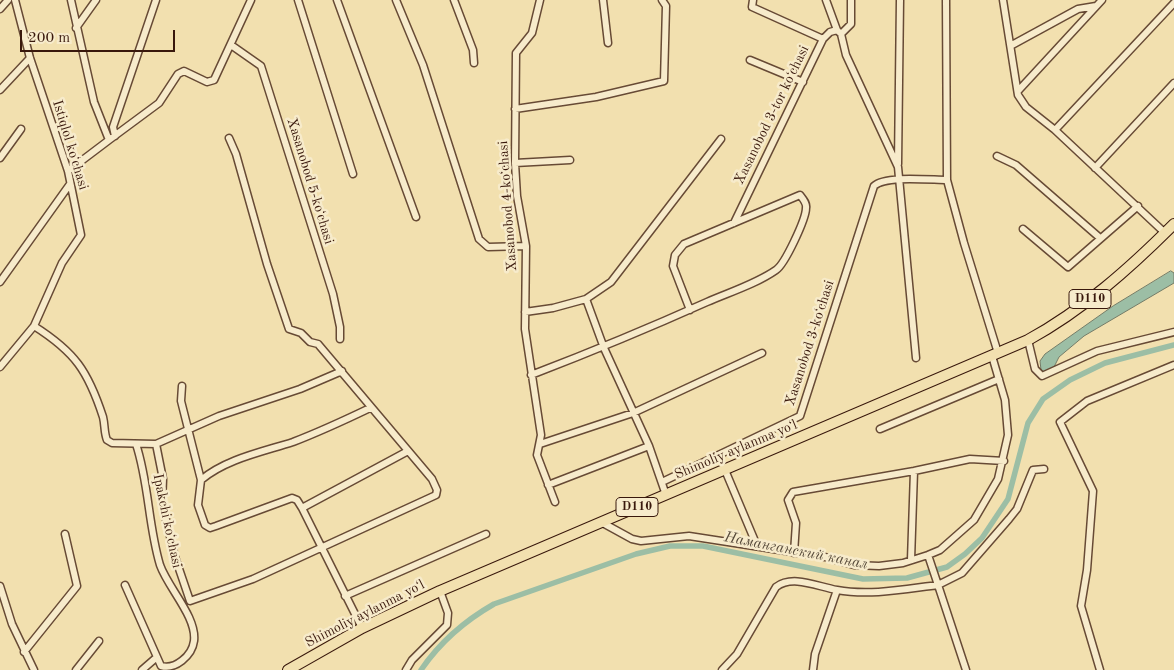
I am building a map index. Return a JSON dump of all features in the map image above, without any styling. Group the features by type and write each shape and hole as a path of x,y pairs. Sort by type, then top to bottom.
{"main road":[{"name":"Shimoliy aylanma yoʻl","path":"288,670 362,628 440,591 1028,340 1068,316 1135,263 1174,224"}],"street":[{"path":"0,9 8,0"},
{"name":"Istiqlol koʻchasi","path":"0,367 34,326 62,263 81,235 68,171 30,58 15,0"},
{"path":"71,0 94,102 112,138"},
{"path":"76,28 96,0"},
{"path":"112,138 113,127 156,0"},
{"path":"68,171 158,103 178,74 184,71 207,82 214,80 251,0"},
{"path":"298,0 353,174"},
{"path":"337,0 416,217"},
{"path":"396,0 423,65 479,239 488,247 526,246"},
{"path":"454,0 473,50 474,63"},
{"name":"Xasanobod 4-koʻchasi","path":"540,0 532,33 516,53 515,163 526,246 525,329 539,422 540,444 537,455 555,502"},
{"path":"603,0 608,43"},
{"path":"515,109 596,97 664,81 666,6 662,0"},
{"path":"753,0 752,7 823,39"},
{"path":"826,0 846,55 898,167"},
{"path":"839,32 851,24 851,0"},
{"path":"900,0 898,180 905,229 916,358"},
{"path":"601,522 632,539 689,536 757,546 854,565 879,566 929,557 940,550 974,520 998,479 1004,461 1008,435 1005,400 995,354 947,180 946,0"},
{"path":"1003,0 1012,45 1018,91 1022,102 1138,206 1165,233"},
{"path":"1018,91 1102,0"},
{"path":"1055,130 1174,3"},
{"path":"1012,45 1078,9 1096,6"},
{"name":"Xasanobod 3-tor koʻchasi","path":"734,223 823,39 830,32 839,32"},
{"name":"Xasanobod 5-koʻchasi","path":"231,45 261,66 333,294 340,327 340,339"},
{"path":"0,90 30,58"},
{"path":"750,60 802,82"},
{"path":"1095,168 1174,83"},
{"path":"0,158 21,129"},
{"path":"183,607 190,601 236,586 321,549 418,501 436,495 437,490 432,479 370,408 342,371 318,344 310,342 301,333 289,329 267,264 236,154 229,138"},
{"path":"525,312 553,308 586,299 611,282 721,139"},
{"path":"996,156 1016,165 1100,238"},
{"path":"515,163 570,160"},
{"path":"898,180 947,180"},
{"name":"Xasanobod 3-koʻchasi","path":"662,482 800,416 874,186 879,182 898,180"},
{"path":"0,282 70,184"},
{"path":"531,375 604,348 690,310 778,269 785,258 807,207 802,196 798,195 684,244 675,255 672,266 690,310"},
{"path":"1023,229 1068,267 1138,206"},
{"path":"586,299 604,348 649,446 666,495"},
{"path":"34,326 60,343 82,366 104,420 107,440 112,443 156,444 219,416 300,389 342,371"},
{"path":"1028,340 1035,369 1042,376 1097,351 1174,332"},
{"path":"540,444 633,413 762,352"},
{"path":"1100,670 1081,606 1087,570 1093,491 1060,422 1087,401 1174,365"},
{"path":"880,429 999,379"},
{"path":"182,386 181,401 202,480 198,505 205,525 210,528 292,498 297,500 362,628"},
{"path":"202,480 210,473 231,462 295,441 370,408"},
{"name":"Ipakchi koʻchasi","path":"136,444 148,487 160,566 183,607 193,630 194,641 191,650 178,664 169,668 161,666 157,657"},
{"path":"156,444 163,479 162,503 175,557 190,601"},
{"path":"548,485 649,446"},
{"path":"302,508 408,451"},
{"path":"794,553 796,523 788,500 790,494 797,490 914,472 970,458 1004,461"},
{"path":"722,670 737,654 771,595 782,583 791,581 837,590 897,590 937,583 962,573 1017,508 1033,470 1044,468"},
{"path":"725,470 757,546"},
{"path":"911,560 914,472"},
{"path":"24,652 77,586 64,534"},
{"path":"345,596 486,534"},
{"path":"929,557 966,670"},
{"path":"126,585 157,657 142,670"},
{"path":"0,586 9,617 34,670"},
{"path":"813,670 815,654 837,590"},
{"path":"406,670 412,660 447,625 448,613 440,591"},
{"path":"76,670 100,641"}],"shaded area":[{"path":"1171,271 1174,273 1174,283 1084,336 1059,357 1054,367 1045,373 1041,370 1040,361 1045,354 1113,306"}],"waterway":[{"name":"Наманганский канал","path":"421,670 436,650 454,632 494,604 636,554 670,546 703,546 863,579 907,578 947,567 982,538 1008,499 1028,423 1043,399 1070,380 1105,363 1174,345"}]}
